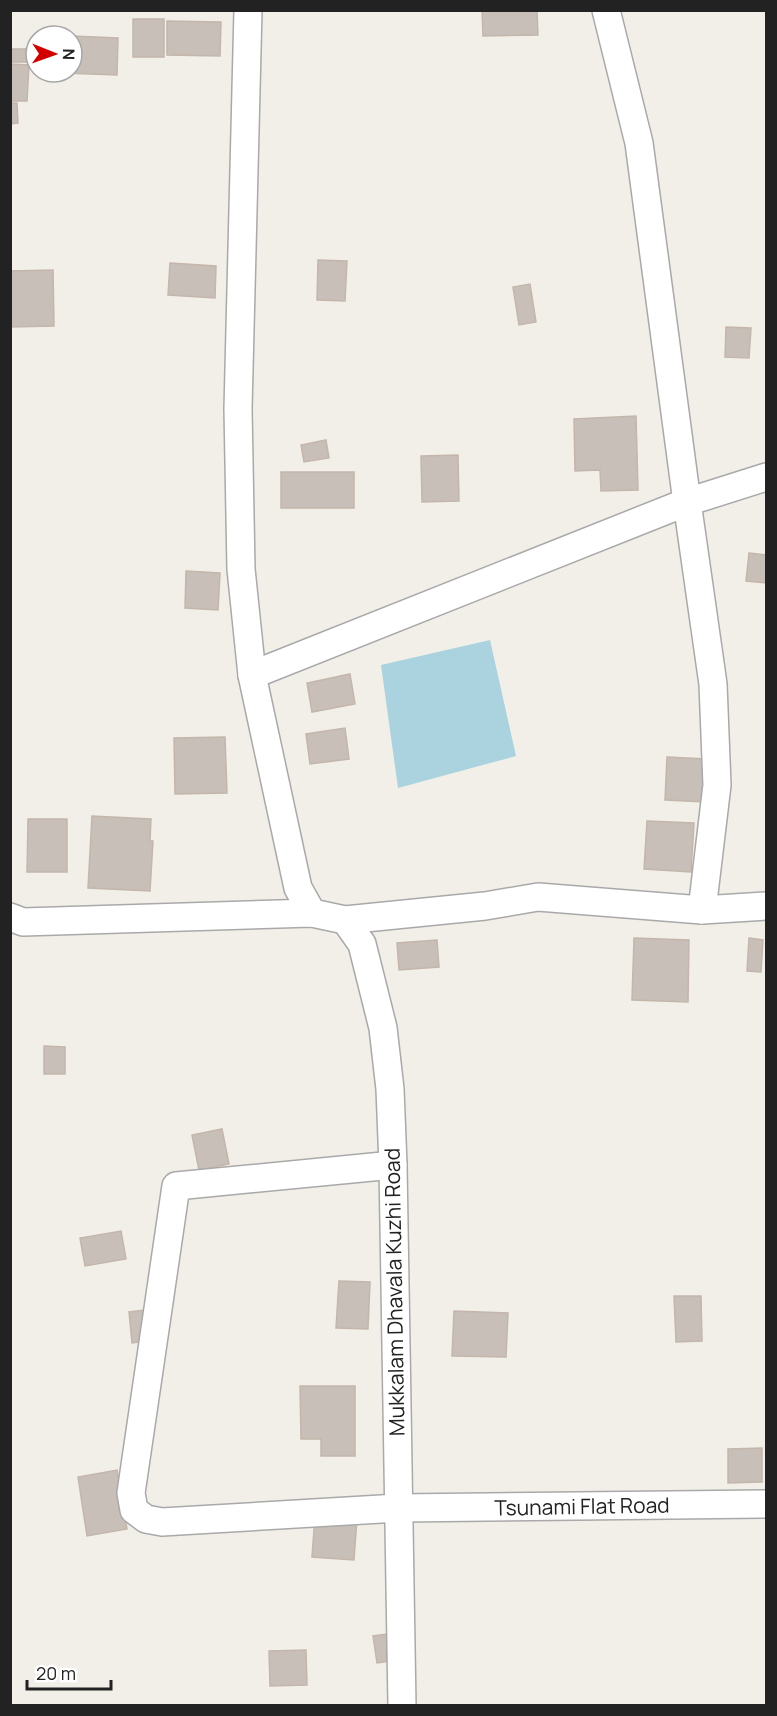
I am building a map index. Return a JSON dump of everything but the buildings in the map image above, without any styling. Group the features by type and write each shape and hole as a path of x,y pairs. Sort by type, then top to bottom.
{"street":[{"path":"248,10 238,409 241,569 252,675 298,888 312,913"},
{"path":"606,10 639,143 713,684 717,785 702,910"},
{"path":"252,675 687,502 766,477"},
{"path":"10,917 23,922 312,913 345,920 485,906 538,897 702,910 766,906"},
{"name":"Mukkalam Dhavala Kuzhi Road","path":"345,920 362,944 383,1028 390,1089 402,1706"},
{"name":"Tsunami Flat Road","path":"393,1165 177,1186 131,1493 134,1510 146,1519 162,1522 398,1508 766,1504"}],"water":[{"path":"490,640 516,756 398,788 381,665"}]}
